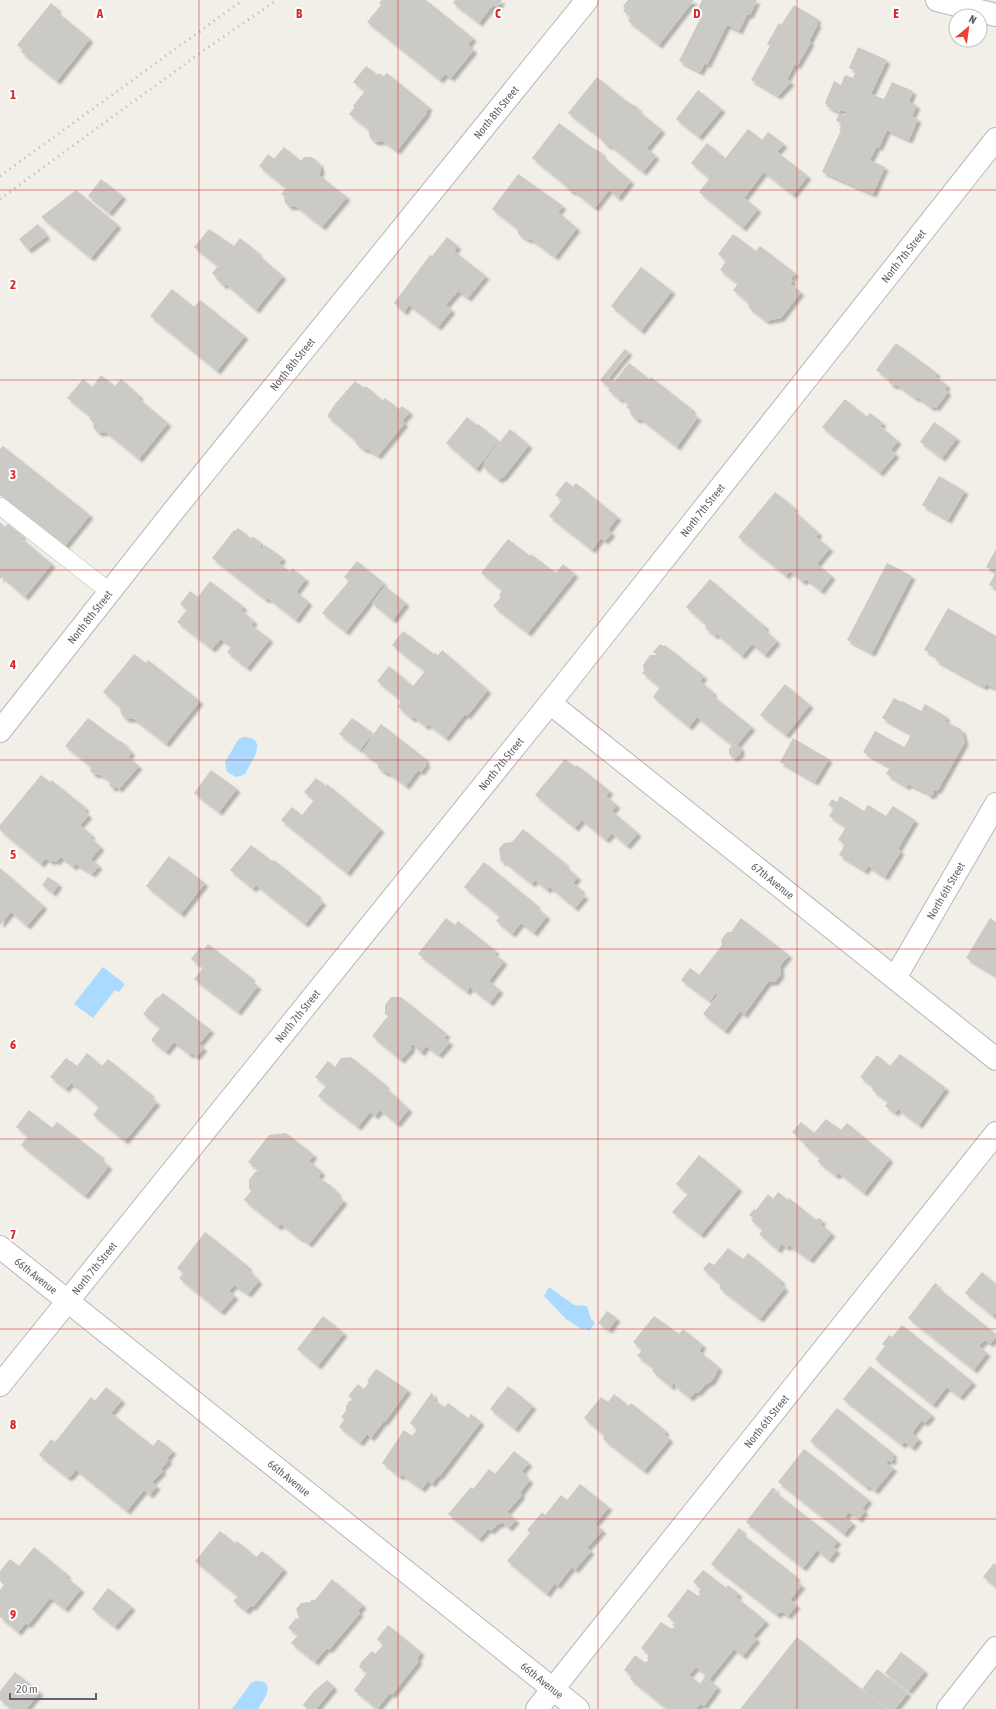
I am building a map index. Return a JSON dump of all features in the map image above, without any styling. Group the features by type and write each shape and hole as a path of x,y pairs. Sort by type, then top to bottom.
{"street":[{"name":"North 8th Street","path":"0,731 185,497 587,0"},
{"path":"937,0 996,15"},
{"name":"North 7th Street","path":"0,1385 550,703 996,139"},
{"name":"67th Avenue","path":"550,703 996,1059"},
{"name":"North 6th Street","path":"895,978 996,804"},
{"name":"North 6th Street","path":"537,1709 996,1133"},
{"name":"66th Avenue","path":"0,1247 578,1709"},
{"path":"948,1709 996,1648"}],"lane":[{"path":"0,506 110,592"}],"water":[{"path":"243,737 254,739 257,750 245,774 236,777 227,772 225,762 238,740"},
{"path":"103,967 125,984 119,992 115,990 93,1018 74,1004"},
{"path":"549,1287 574,1305 587,1306 591,1319 595,1323 589,1331 585,1328 583,1330 566,1319 544,1296"},
{"path":"255,1681 262,1682 268,1687 266,1696 258,1709 232,1709 251,1683"}],"building":[{"path":"382,0 426,0 473,38 468,45 474,50 451,78 445,74 440,80 367,22 381,5 379,3"},
{"path":"455,0 502,0 497,7 493,5 479,23 453,3"},
{"path":"628,0 694,0 659,45 628,21 630,16 623,11 625,8 623,6"},
{"path":"702,0 757,0 750,15 747,15 739,31 727,25 707,65 705,63 700,72 679,61 703,13 697,10"},
{"path":"51,3 58,9 56,11 90,39 57,81 21,52 23,50 17,45"},
{"path":"794,5 818,19 816,23 818,24 809,41 811,42 797,66 795,64 787,79 791,82 778,96 751,80 770,46 767,44 779,23 781,25"},
{"path":"858,47 887,60 871,94 884,99 892,82 913,91 909,102 917,105 912,116 918,119 909,140 887,130 879,148 877,146 870,160 885,167 873,194 822,172 841,130 839,130 842,123 836,121 839,113 845,116 847,112 840,110 839,112 826,106 827,104 825,103 834,81 841,85 845,75 853,78 856,71 849,68"},
{"path":"366,66 378,75 379,73 384,76 387,73 429,107 426,112 427,113 397,151 383,141 375,142 370,138 368,129 349,114 354,108 353,106 365,91 353,82"},
{"path":"597,77 625,100 637,107 640,112 662,130 647,148 656,156 643,172 611,146 606,145 599,137 568,113"},
{"path":"698,90 722,109 699,137 676,119"},
{"path":"559,123 591,147 601,152 603,157 631,181 618,198 609,190 595,208 575,192 570,191 563,183 532,158"},
{"path":"748,129 762,140 768,132 784,144 777,152 808,176 793,195 764,172 744,198 758,209 743,228 699,192"},
{"path":"707,143 725,158 709,178 691,163"},
{"path":"284,147 301,161 304,157 312,157 320,164 321,171 319,175 347,197 322,227 296,206 290,207 285,203 284,196 281,194 286,188 259,166 268,154 274,159"},
{"path":"518,174 563,206 558,212 577,228 555,257 532,240 526,239 518,234 517,228 492,209"},
{"path":"101,179 123,196 109,213 88,196"},
{"path":"76,190 118,225 91,258 41,217"},
{"path":"38,224 47,236 28,250 19,239"},
{"path":"209,229 234,246 240,238 259,253 257,254 283,276 256,310 226,284 224,286 216,279 217,278 212,273 218,266 194,247"},
{"path":"733,234 756,251 760,246 795,273 791,279 793,281 790,284 801,292 781,318 766,321 749,308 748,302 733,290 738,284 720,270 726,261 718,254"},
{"path":"447,237 458,246 454,251 486,276 468,298 458,291 446,305 452,310 438,327 409,305 404,312 394,303 430,255 432,256"},
{"path":"641,267 672,291 641,331 611,306"},
{"path":"172,289 194,307 200,300 245,336 217,371 150,316"},
{"path":"896,343 937,373 935,376 947,385 945,389 948,392 936,408 933,406 932,408 917,397 916,399 897,385 894,386 889,383 889,379 876,370"},
{"path":"625,349 629,352 608,378 614,382 629,363 649,379 651,377 693,410 691,412 698,417 677,447 641,419 637,420 631,415 630,410 626,407 629,404 621,398 620,400 608,390 610,388 600,380"},
{"path":"101,375 115,386 121,379 140,396 138,398 168,423 139,459 106,432 99,433 93,428 94,423 89,419 91,417 67,398 83,379 92,387"},
{"path":"355,381 364,388 366,386 383,401 385,398 399,409 402,406 410,412 402,421 405,423 378,456 356,444 355,440 327,416 335,404"},
{"path":"845,399 867,417 870,413 883,423 880,426 898,441 891,450 896,454 880,473 822,427"},
{"path":"467,417 499,441 476,469 446,443"},
{"path":"934,422 957,438 942,458 920,442"},
{"path":"510,429 529,445 503,478 502,477 499,480 483,467 484,462"},
{"path":"3,446 90,515 65,546 0,495 0,449"},
{"path":"939,476 965,491 948,520 922,505"},
{"path":"566,481 573,487 576,483 618,517 608,530 612,533 605,541 601,538 592,550 549,516 562,500 555,495"},
{"path":"775,492 795,508 793,510 819,533 816,537 830,548 817,564 832,576 821,591 806,579 803,582 790,571 786,576 738,537"},
{"path":"0,522 5,527 8,524 23,536 21,538 52,564 25,597 2,577 0,579"},
{"path":"238,528 247,535 245,537 248,539 254,537 260,542 261,550 265,545 283,558 279,563 290,572 292,568 306,579 296,592 309,602 296,620 268,598 266,600 212,558 234,530 235,531"},
{"path":"508,539 556,573 563,564 575,574 528,633 493,606 501,597 499,595 502,590 481,573"},
{"path":"996,549 996,572 986,567"},
{"path":"357,561 384,583 346,632 322,613 349,581 344,577"},
{"path":"887,563 912,576 872,653 847,640"},
{"path":"996,572 996,589 989,585"},
{"path":"710,579 766,627 764,629 777,641 765,655 752,644 742,656 717,634 715,636 705,628 707,626 686,607"},
{"path":"210,581 244,607 241,610 254,621 251,625 270,639 247,668 227,652 231,647 221,639 212,649 177,622 187,610 180,604 190,591 198,597"},
{"path":"385,586 406,603 393,620 372,603"},
{"path":"948,608 996,636 996,689 986,684 984,687 935,660 937,657 924,650"},
{"path":"403,631 434,654 435,653 438,655 442,650 488,690 467,716 465,714 446,738 428,724 426,727 414,717 412,719 398,707 401,700 377,681 389,666 413,686 425,671 392,645"},
{"path":"660,644 665,645 704,676 700,681 714,693 712,695 752,727 737,745 741,748 741,753 737,757 733,758 729,754 729,749 732,745 697,717 689,727 653,697 660,687 642,673 644,671 643,665 650,655 657,655 653,652"},
{"path":"134,654 146,663 148,660 200,701 166,744 134,719 126,719 121,714 120,707 103,692"},
{"path":"785,684 810,705 786,735 760,715"},
{"path":"894,698 921,711 925,704 947,717 945,721 962,730 965,742 938,790 934,791 934,794 928,796 927,793 908,784 907,787 886,774 890,767 863,752 875,731 904,747 908,741 911,734 882,718"},
{"path":"88,718 125,744 125,746 132,752 128,757 139,766 119,789 115,786 113,789 109,785 111,783 104,777 99,774 95,775 90,771 91,767 87,763 65,746"},
{"path":"352,718 373,733 360,750 339,734"},
{"path":"381,724 426,759 425,761 427,764 421,772 418,770 406,786 389,773 385,773 378,768 378,763 362,752"},
{"path":"793,738 829,759 815,782 780,762"},
{"path":"565,759 575,767 577,765 610,791 606,796 617,805 612,811 638,833 627,846 612,833 606,840 582,820 575,828 535,795"},
{"path":"211,770 237,789 219,812 194,793"},
{"path":"41,775 50,782 52,780 86,808 84,811 89,815 80,825 92,835 90,837 101,847 91,859 99,866 92,874 76,864 73,867 61,857 56,862 53,860 51,862 46,858 41,864 0,830 0,825"},
{"path":"316,778 326,786 327,784 381,829 347,873 281,820 292,807 302,815 314,800 304,792"},
{"path":"840,796 864,811 868,805 886,816 893,806 915,820 898,849 901,851 885,877 868,866 865,871 839,855 845,844 838,840 846,827 829,816 834,808 828,805 832,799 837,802"},
{"path":"523,829 566,864 565,866 578,877 573,883 582,890 580,892 585,896 575,908 550,887 547,890 535,880 532,884 503,861 501,863 499,849 504,843 512,842"},
{"path":"251,845 272,861 274,860 318,895 317,897 323,902 305,924 256,885 253,889 230,870"},
{"path":"169,856 205,883 181,914 146,886"},
{"path":"484,862 537,905 536,907 547,916 534,933 521,923 512,934 496,921 500,916 464,887"},
{"path":"0,868 44,906 27,926 11,912 0,925"},
{"path":"48,877 59,884 53,893 42,885"},
{"path":"446,918 455,925 458,921 496,951 494,954 504,961 489,981 500,990 490,1003 470,987 467,992 418,954"},
{"path":"741,918 789,955 780,966 781,974 775,982 768,982 744,1015 740,1011 725,1031 703,1014 718,995 716,993 710,1001 681,980 690,968 699,975 722,945 721,940 727,932 731,932"},
{"path":"990,918 996,922 996,976 966,958"},
{"path":"208,944 252,978 250,980 258,986 238,1012 194,979 203,968 191,959 200,947 203,950"},
{"path":"163,993 211,1030 199,1044 204,1048 196,1057 192,1053 190,1055 174,1042 166,1052 151,1040 160,1028 143,1014 157,997 158,998"},
{"path":"391,997 401,997 447,1034 444,1038 450,1042 439,1055 426,1046 421,1053 413,1044 410,1047 412,1048 401,1060 372,1036 388,1016 385,1014 385,1005"},
{"path":"87,1053 102,1066 108,1059 151,1094 149,1096 157,1102 125,1141 93,1115 99,1107 81,1091 71,1083 66,1089 50,1077 66,1058 77,1066"},
{"path":"900,1054 946,1088 919,1125 898,1109 895,1113 885,1106 888,1102 872,1090 874,1088 860,1077 877,1055 890,1066"},
{"path":"351,1057 386,1085 385,1087 409,1109 397,1124 380,1110 375,1116 370,1112 358,1127 318,1096 326,1086 315,1077 328,1061 335,1067 341,1058"},
{"path":"29,1110 52,1128 57,1122 101,1156 100,1158 109,1166 85,1196 21,1145 28,1136 16,1127"},
{"path":"826,1119 841,1130 847,1123 890,1159 864,1193 839,1173 836,1176 817,1161 820,1158 804,1145 806,1144 792,1132 801,1122 814,1133"},
{"path":"286,1133 314,1155 309,1161 322,1172 318,1177 330,1185 338,1193 337,1195 344,1201 309,1244 281,1224 278,1227 244,1200 251,1191 249,1189 249,1180 255,1172 259,1171 248,1162 269,1135"},
{"path":"699,1155 739,1188 701,1235 672,1212 688,1194 676,1184"},
{"path":"778,1192 788,1200 789,1198 816,1220 819,1218 823,1221 820,1224 832,1233 810,1260 789,1245 787,1248 782,1244 778,1250 759,1234 763,1230 751,1220 753,1218 749,1215 754,1209 756,1210 768,1194 773,1199"},
{"path":"205,1232 249,1267 247,1268 259,1281 248,1294 234,1285 229,1291 235,1296 221,1312 179,1278 184,1273 177,1268"},
{"path":"728,1248 743,1259 748,1253 782,1281 780,1283 785,1288 760,1319 719,1288 721,1285 703,1269 709,1262 714,1265"},
{"path":"982,1272 996,1284 996,1312 993,1316 965,1293"},
{"path":"935,1283 938,1285 937,1287 996,1334 996,1337 990,1344 985,1340 979,1346 987,1353 974,1370 908,1318"},
{"path":"607,1311 617,1318 609,1330 598,1323"},
{"path":"323,1316 344,1333 318,1366 297,1349"},
{"path":"654,1316 679,1334 683,1329 703,1345 699,1351 719,1367 712,1381 690,1398 675,1386 676,1384 674,1383 671,1387 652,1371 654,1368 637,1356 642,1350 633,1342"},
{"path":"902,1325 973,1382 960,1397 947,1387 933,1405 875,1359 885,1346 882,1344 889,1335 892,1337"},
{"path":"870,1366 932,1415 925,1423 921,1421 912,1433 919,1439 912,1448 905,1442 902,1445 843,1399"},
{"path":"376,1369 408,1390 385,1422 384,1421 371,1438 367,1434 360,1443 339,1427 344,1420 341,1417 346,1411 346,1406 349,1401 354,1400 348,1396 358,1384 364,1389 369,1382 367,1381"},
{"path":"508,1386 533,1406 515,1429 490,1409"},
{"path":"106,1387 122,1400 111,1413 153,1446 158,1439 173,1451 167,1458 169,1460 161,1469 163,1471 152,1482 157,1486 150,1495 144,1490 127,1511 76,1470 68,1478 39,1455 51,1439 55,1442 91,1397 95,1401"},
{"path":"432,1392 435,1401 445,1407 448,1403 468,1418 471,1414 481,1422 439,1477 438,1476 432,1484 428,1481 422,1489 402,1475 400,1477 382,1463 404,1430 412,1436 417,1429 410,1423"},
{"path":"614,1394 629,1406 631,1403 666,1431 664,1434 670,1439 644,1471 603,1439 605,1436 584,1418 601,1397 608,1402"},
{"path":"837,1408 894,1454 892,1456 894,1458 891,1462 888,1460 886,1463 894,1468 875,1491 869,1486 867,1488 810,1441"},
{"path":"804,1449 869,1500 862,1509 865,1511 859,1519 849,1512 845,1517 853,1523 844,1534 778,1482"},
{"path":"514,1451 529,1463 522,1471 530,1480 520,1493 522,1495 507,1512 516,1520 509,1528 502,1522 491,1531 488,1529 479,1539 448,1514 471,1487 473,1489 489,1469 495,1474"},
{"path":"580,1484 609,1507 595,1524 603,1530 587,1548 591,1551 575,1570 572,1567 557,1586 555,1583 547,1594 507,1561 530,1533 527,1530 542,1512 545,1515 561,1495 567,1500"},
{"path":"773,1487 776,1490 775,1492 838,1541 833,1547 837,1550 829,1560 817,1550 803,1568 746,1522"},
{"path":"739,1528 743,1531 741,1533 797,1577 795,1580 802,1585 790,1600 797,1605 788,1616 782,1612 777,1615 711,1564"},
{"path":"220,1531 235,1543 237,1541 256,1557 262,1551 284,1569 253,1607 251,1606 246,1611 233,1601 238,1596 195,1561"},
{"path":"34,1547 68,1575 66,1577 81,1589 65,1609 50,1598 28,1625 26,1623 18,1632 0,1617 0,1590 4,1585 0,1581 0,1571 10,1559 19,1566"},
{"path":"994,1563 996,1565 996,1587 983,1577"},
{"path":"703,1570 726,1588 728,1585 739,1594 736,1597 766,1621 753,1636 757,1639 743,1656 734,1649 709,1680 718,1687 704,1706 701,1704 696,1709 667,1709 630,1679 632,1676 624,1670 635,1655 644,1662 649,1659 647,1658 649,1655 641,1648 661,1622 670,1628 675,1626 672,1625 675,1622 667,1616 688,1589 698,1596 700,1594 698,1592 701,1589 693,1582","holes":["696,1667 706,1675 700,1684 689,1675"]},
{"path":"332,1579 363,1605 358,1611 360,1613 329,1650 327,1648 315,1662 291,1643 298,1635 288,1628 296,1618 299,1618 296,1609 301,1603 310,1602 312,1599 314,1601"},
{"path":"108,1588 132,1607 115,1627 92,1609"},
{"path":"388,1625 421,1652 417,1659 419,1661 392,1695 390,1693 377,1709 354,1690 367,1673 359,1667 361,1662 372,1651 375,1654 383,1645 377,1639"},
{"path":"797,1637 861,1689 886,1709 740,1709"},
{"path":"901,1652 925,1671 909,1691 885,1673"},
{"path":"877,1669 908,1693 895,1709 888,1709 862,1689"},
{"path":"15,1672 40,1692 26,1709 12,1709 0,1700 0,1691"},
{"path":"327,1680 334,1687 316,1709 307,1709 303,1705 314,1691"}],"railway":[{"path":"0,176 243,0"},
{"path":"0,199 200,53 277,0"}]}
